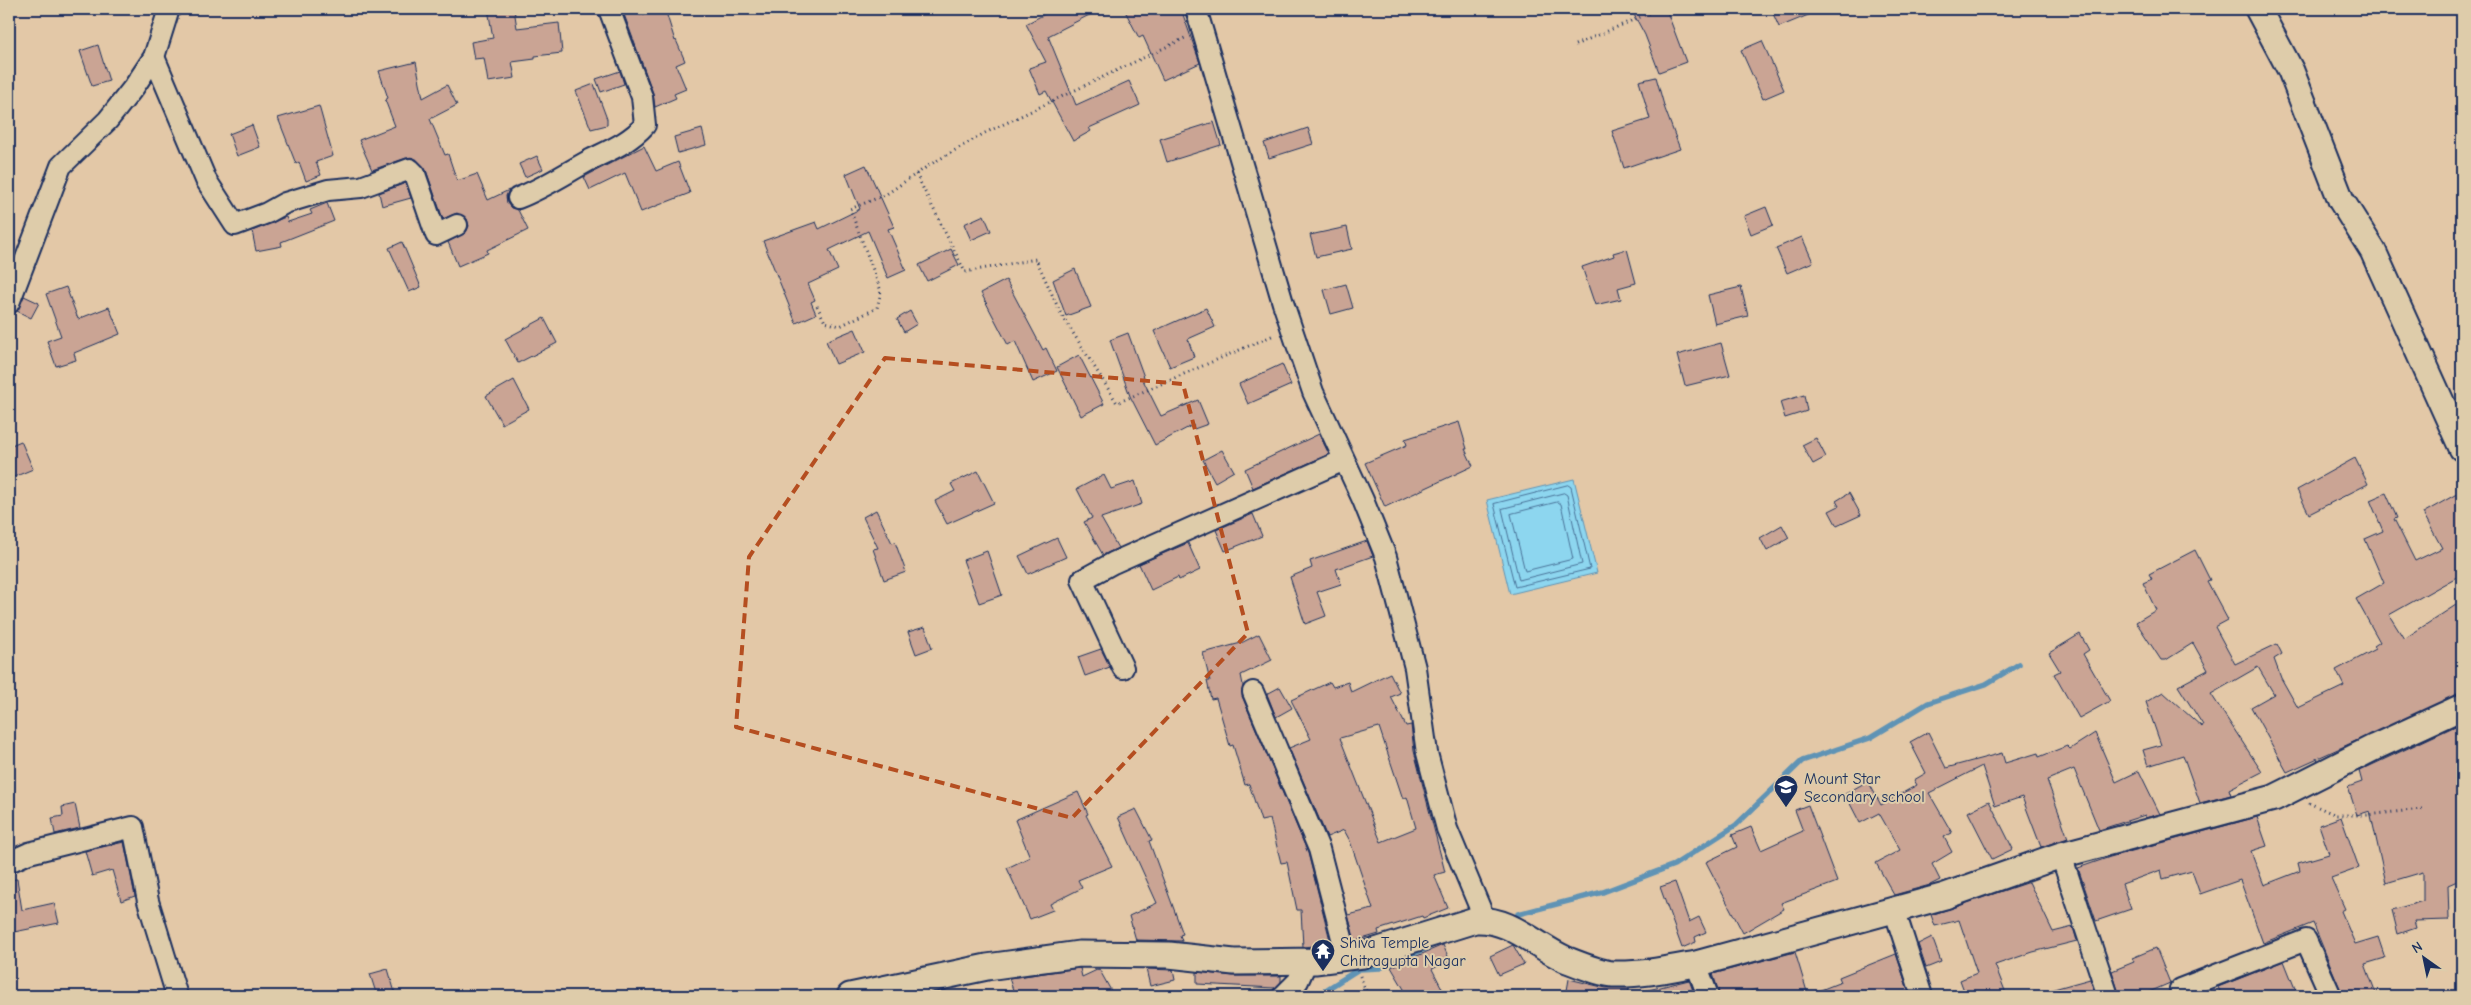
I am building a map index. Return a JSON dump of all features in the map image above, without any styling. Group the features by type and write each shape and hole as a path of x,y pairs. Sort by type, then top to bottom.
{"street":[{"path":"9,303 61,166 108,120 154,57 169,9"},
{"path":"518,198 535,192 614,149 636,135 645,125 642,96 609,9"},
{"path":"1196,9 1283,303 1313,392 1386,556 1415,668 1427,753 1448,829 1486,920"},
{"path":"2258,9 2291,72 2341,200 2368,244 2462,448"},
{"path":"154,57 206,180 235,225 267,213 285,203 328,190 361,187 410,169 416,174 436,235 457,225"},
{"path":"1123,668 1082,580 1113,562 1344,460"},
{"path":"1253,692 1319,849 1354,966"},
{"path":"1354,966 1363,956 1475,920 1486,920 1508,926 1564,958 1611,974 1660,971 1696,964 1945,896 2061,855 2274,798 2462,707"},
{"path":"9,862 29,853 133,827 148,901 177,996"},
{"path":"2061,855 2108,996"},
{"path":"1894,909 1922,996"},
{"path":"2180,989 2306,940 2330,996"},
{"path":"850,996 987,967 1079,954 1169,955 1234,962 1307,961 1354,966"},
{"path":"1283,996 1298,981 1307,961"},
{"path":"1696,964 1708,996"}],"path":[{"path":"1575,45 1659,9"},
{"path":"817,306 825,322 840,326 877,308 881,290 850,209 885,195 916,174 985,133 1202,30"},
{"path":"916,174 965,272 1036,259 1060,312 1117,403 1292,326"},
{"path":"2288,790 2295,797 2336,815 2367,815 2422,809"},
{"path":"1354,966 1368,996"}],"highlighted area":[{"path":"885,358 1183,384 1248,633 1072,818 736,727 749,557"}],"water":[{"path":"1574,479 1597,573 1510,594 1487,500"}],"building":[{"path":"488,9 514,9 517,28 559,23 562,53 535,56 535,59 512,62 515,78 488,82 484,58 474,59 471,42 493,38"},
{"path":"622,9 638,9 640,15 665,9 675,41 685,61 676,65 686,89 674,94 676,98 655,107 653,93"},
{"path":"1054,9 1101,9 1048,36 1076,105 1129,81 1140,105 1089,128 1091,131 1073,141 1046,91 1040,94 1029,68 1046,62 1026,24"},
{"path":"1124,9 1181,9 1200,63 1163,80 1143,36 1139,38"},
{"path":"1631,9 1666,9 1686,62 1659,72 1645,35"},
{"path":"1771,9 1823,9 1779,27"},
{"path":"1762,41 1784,90 1763,99 1741,50"},
{"path":"98,45 109,81 92,86 80,51"},
{"path":"416,62 423,98 447,85 457,105 430,119 445,155 448,154 457,181 477,174 488,200 509,190 506,196 507,203 511,208 518,210 528,230 487,250 488,253 458,266 448,242 466,232 469,226 467,219 457,213 443,219 426,170 418,161 406,158 372,170 359,140 395,126 385,100 388,98 379,71"},
{"path":"620,71 624,84 601,92 596,79"},
{"path":"1656,77 1665,109 1680,149 1624,168 1612,131 1650,119 1639,81"},
{"path":"594,84 607,119 607,125 591,129 576,91"},
{"path":"319,106 333,156 316,162 321,175 306,181 299,162 296,164 278,118"},
{"path":"1214,122 1221,145 1167,162 1160,139"},
{"path":"252,125 260,147 237,156 229,134"},
{"path":"1308,128 1313,144 1269,158 1264,143"},
{"path":"702,129 706,145 678,153 674,137"},
{"path":"644,146 656,171 678,162 690,193 641,212 625,173 590,190 584,177"},
{"path":"537,156 543,169 525,177 519,164"},
{"path":"866,165 894,227 888,229 906,270 888,278 868,231 829,250 838,270 808,284 815,300 811,302 816,314 796,323 763,241 816,222 819,229 860,209 846,174"},
{"path":"406,183 411,198 382,206 379,193"},
{"path":"327,203 334,221 281,242 282,246 256,251 252,231 286,217 288,222 312,214 310,210"},
{"path":"1766,207 1773,225 1751,234 1744,216"},
{"path":"984,215 991,231 971,240 964,224"},
{"path":"1347,227 1352,249 1316,257 1310,235"},
{"path":"1802,237 1813,262 1787,273 1776,248"},
{"path":"402,242 421,287 409,292 389,248"},
{"path":"951,249 959,265 927,281 919,265"},
{"path":"1627,249 1636,283 1618,288 1621,299 1595,305 1582,267 1614,256 1613,253"},
{"path":"1075,269 1091,307 1066,316 1053,280"},
{"path":"1006,280 1043,350 1046,348 1057,371 1033,382 1015,341 1008,345 981,293"},
{"path":"1346,284 1353,308 1331,314 1324,290"},
{"path":"66,287 78,319 109,307 120,334 74,353 76,360 56,366 47,341 61,336 46,294"},
{"path":"1741,287 1748,316 1715,324 1708,295"},
{"path":"24,296 39,303 31,318 17,311"},
{"path":"1206,308 1215,327 1188,339 1194,357 1170,367 1154,331"},
{"path":"910,311 917,324 904,332 897,319"},
{"path":"544,318 557,343 518,363 505,339"},
{"path":"855,329 865,352 836,364 826,341"},
{"path":"1128,333 1144,377 1142,378 1161,416 1198,400 1208,424 1194,429 1193,425 1155,445 1130,396 1110,340"},
{"path":"1721,343 1730,375 1685,386 1677,355"},
{"path":"1079,355 1104,404 1081,416 1057,367"},
{"path":"1282,364 1291,385 1248,404 1239,384"},
{"path":"514,380 529,409 502,424 486,396"},
{"path":"1804,395 1807,411 1785,418 1780,402"},
{"path":"1459,422 1467,449 1465,449 1473,466 1385,507 1365,463 1407,445 1405,439"},
{"path":"1319,434 1329,454 1253,488 1245,469"},
{"path":"1816,438 1826,457 1813,464 1802,445"},
{"path":"21,441 33,469 9,479 9,446"},
{"path":"1222,450 1234,471 1215,482 1203,460"},
{"path":"2355,458 2368,484 2309,514 2297,490"},
{"path":"978,471 994,503 947,524 935,501 955,491 951,484"},
{"path":"1104,475 1111,489 1135,481 1142,504 1101,518 1118,548 1103,555 1084,522 1092,518 1077,489"},
{"path":"2462,491 2462,574 2389,615 2404,639 2462,601 2462,693 2287,772 2251,707 2274,694 2258,667 2211,694 2262,772 2229,789 2231,795 2200,803 2183,755 2148,766 2143,750 2161,745 2146,702 2163,692 2202,727 2203,725 2178,686 2208,670 2193,643 2166,660 2161,660 2136,622 2156,610 2143,583 2152,579 2149,574 2195,550 2210,580 2207,581 2228,620 2215,627 2235,664 2277,644 2282,654 2274,659 2281,678 2298,708 2344,686 2336,670 2376,649 2374,646 2380,642 2356,599 2384,583 2365,539 2383,531 2370,500 2386,493 2397,518 2394,519 2415,561 2442,548 2423,513"},
{"path":"1849,493 1861,515 1837,526 1829,511 1839,506 1836,501"},
{"path":"876,510 892,543 895,542 906,572 884,580 873,549 878,548 863,517"},
{"path":"1253,514 1262,536 1225,551 1216,530"},
{"path":"1782,525 1789,538 1767,551 1760,538"},
{"path":"1057,538 1066,557 1028,574 1019,556"},
{"path":"1367,541 1373,556 1336,569 1341,584 1317,592 1326,616 1305,624 1290,577 1312,568 1310,561"},
{"path":"1188,543 1200,570 1179,580 1178,577 1151,590 1139,564"},
{"path":"987,551 1002,595 979,603 963,560"},
{"path":"925,627 932,648 916,654 908,632"},
{"path":"1259,634 1272,660 1241,675 1243,685 1242,696 1308,853 1331,944 1303,947 1301,910 1297,910 1287,862 1281,863 1270,819 1261,821 1249,784 1245,785 1233,745 1230,746 1216,698 1211,699 1207,681 1210,681 1203,653 1241,643"},
{"path":"2080,634 2089,650 2083,654 2110,701 2079,718 2054,674 2060,671 2049,653"},
{"path":"1101,649 1110,667 1085,676 1078,657"},
{"path":"1390,673 1400,693 1391,697 1406,726 1411,725 1414,751 1445,872 1434,875 1448,908 1423,918 1422,916 1378,930 1379,934 1355,941 1348,915 1373,909 1350,841 1344,830 1327,837 1289,748 1311,739 1291,700 1330,682 1333,687 1348,682 1351,692","holes":["1379,727 1403,799 1407,797 1416,828 1381,842 1340,738"]},
{"path":"1280,687 1292,708 1276,717 1267,694"},
{"path":"2462,723 2462,879 2448,885 2449,920 2414,921 2416,928 2398,934 2392,910 2423,901 2423,872 2386,883 2370,811 2357,815 2348,787 2362,782 2359,771"},
{"path":"1928,732 1946,768 2002,753 2005,763 2038,753 2039,757 2067,746 2070,749 2095,733 2116,782 2139,771 2160,814 2145,818 2145,815 2099,830 2074,769 2047,780 2068,838 2041,847 2022,797 1995,806 1982,766 1929,793 1952,833 1944,837 1952,852 1932,864 1940,880 1930,885 1894,895 1876,863 1900,850 1879,813 1860,823 1845,794 1868,781 1881,805 1917,785 1914,780 1926,773 1910,742"},
{"path":"1078,792 1088,814 1086,815 1112,866 1078,880 1082,888 1050,904 1053,910 1030,919 1007,868 1030,857 1015,820"},
{"path":"1989,801 2013,849 1992,859 1968,812"},
{"path":"75,804 80,828 55,834 52,818 63,816 62,807"},
{"path":"1808,805 1837,882 1781,903 1784,909 1743,933 1706,862 1737,847 1732,835 1751,827 1761,850 1803,831 1795,810"},
{"path":"1136,809 1152,840 1149,841 1183,934 1180,935 1182,941 1136,940 1129,916 1157,903 1118,817"},
{"path":"2257,817 2267,846 2251,851 2264,885 2300,871 2298,863 2329,854 2319,825 2341,817 2359,868 2331,878 2345,909 2341,911 2355,944 2378,937 2385,958 2365,964 2377,996 2343,996 2313,923 2263,943 2240,880 2200,894 2192,871 2163,879 2161,870 2122,884 2131,909 2096,921 2078,868 2110,857"},
{"path":"124,842 135,896 121,901 112,870 92,876 85,851"},
{"path":"17,879 22,910 54,903 59,923 9,933 9,880"},
{"path":"1675,882 1689,922 1699,917 1706,932 1695,937 1696,942 1682,948 1660,887"},
{"path":"2029,882 2053,932 2073,927 2077,941 2033,952 1995,965 2007,996 1966,996 1960,980 1977,973 1959,920 1935,926 1931,915"},
{"path":"1932,937 1941,962 1926,968 1918,944"},
{"path":"1443,945 1450,961 1432,969 1446,996 1408,996 1391,967"},
{"path":"1513,945 1524,964 1499,975 1490,956"},
{"path":"2156,948 2170,983 2140,996 2126,996 2124,992 2119,994 2112,971 2134,962 2132,958"},
{"path":"1795,952 1808,995 1841,982 1839,977 1896,954 1910,996 1760,996 1758,989 1730,996 1720,996 1713,974"},
{"path":"2284,961 2298,996 2222,996 2218,987"},
{"path":"1080,968 1082,977 1099,969 1114,996 1015,996 1009,978"},
{"path":"388,969 396,996 377,996 370,974"},
{"path":"1146,969 1173,970 1175,980 1150,986"},
{"path":"1197,972 1234,976 1281,976 1281,982 1275,988 1197,984"},
{"path":"1569,979 1606,988 1629,988 1628,996 1566,996"},
{"path":"2090,979 2096,996 2043,996 2043,992"},
{"path":"1689,980 1695,996 1641,996 1640,992"}],"waterway":[{"path":"1518,914 1603,892 1674,865 1736,825 1802,761 1870,738 1928,703 1986,684 2019,664"},
{"path":"1316,996 1359,969 1380,968 1431,946"}],"place":[{"name":"Mount Star Secondary school","path":"1786,808"},
{"name":"Shiva Temple Chitragupta Nagar","path":"1323,972"}]}
